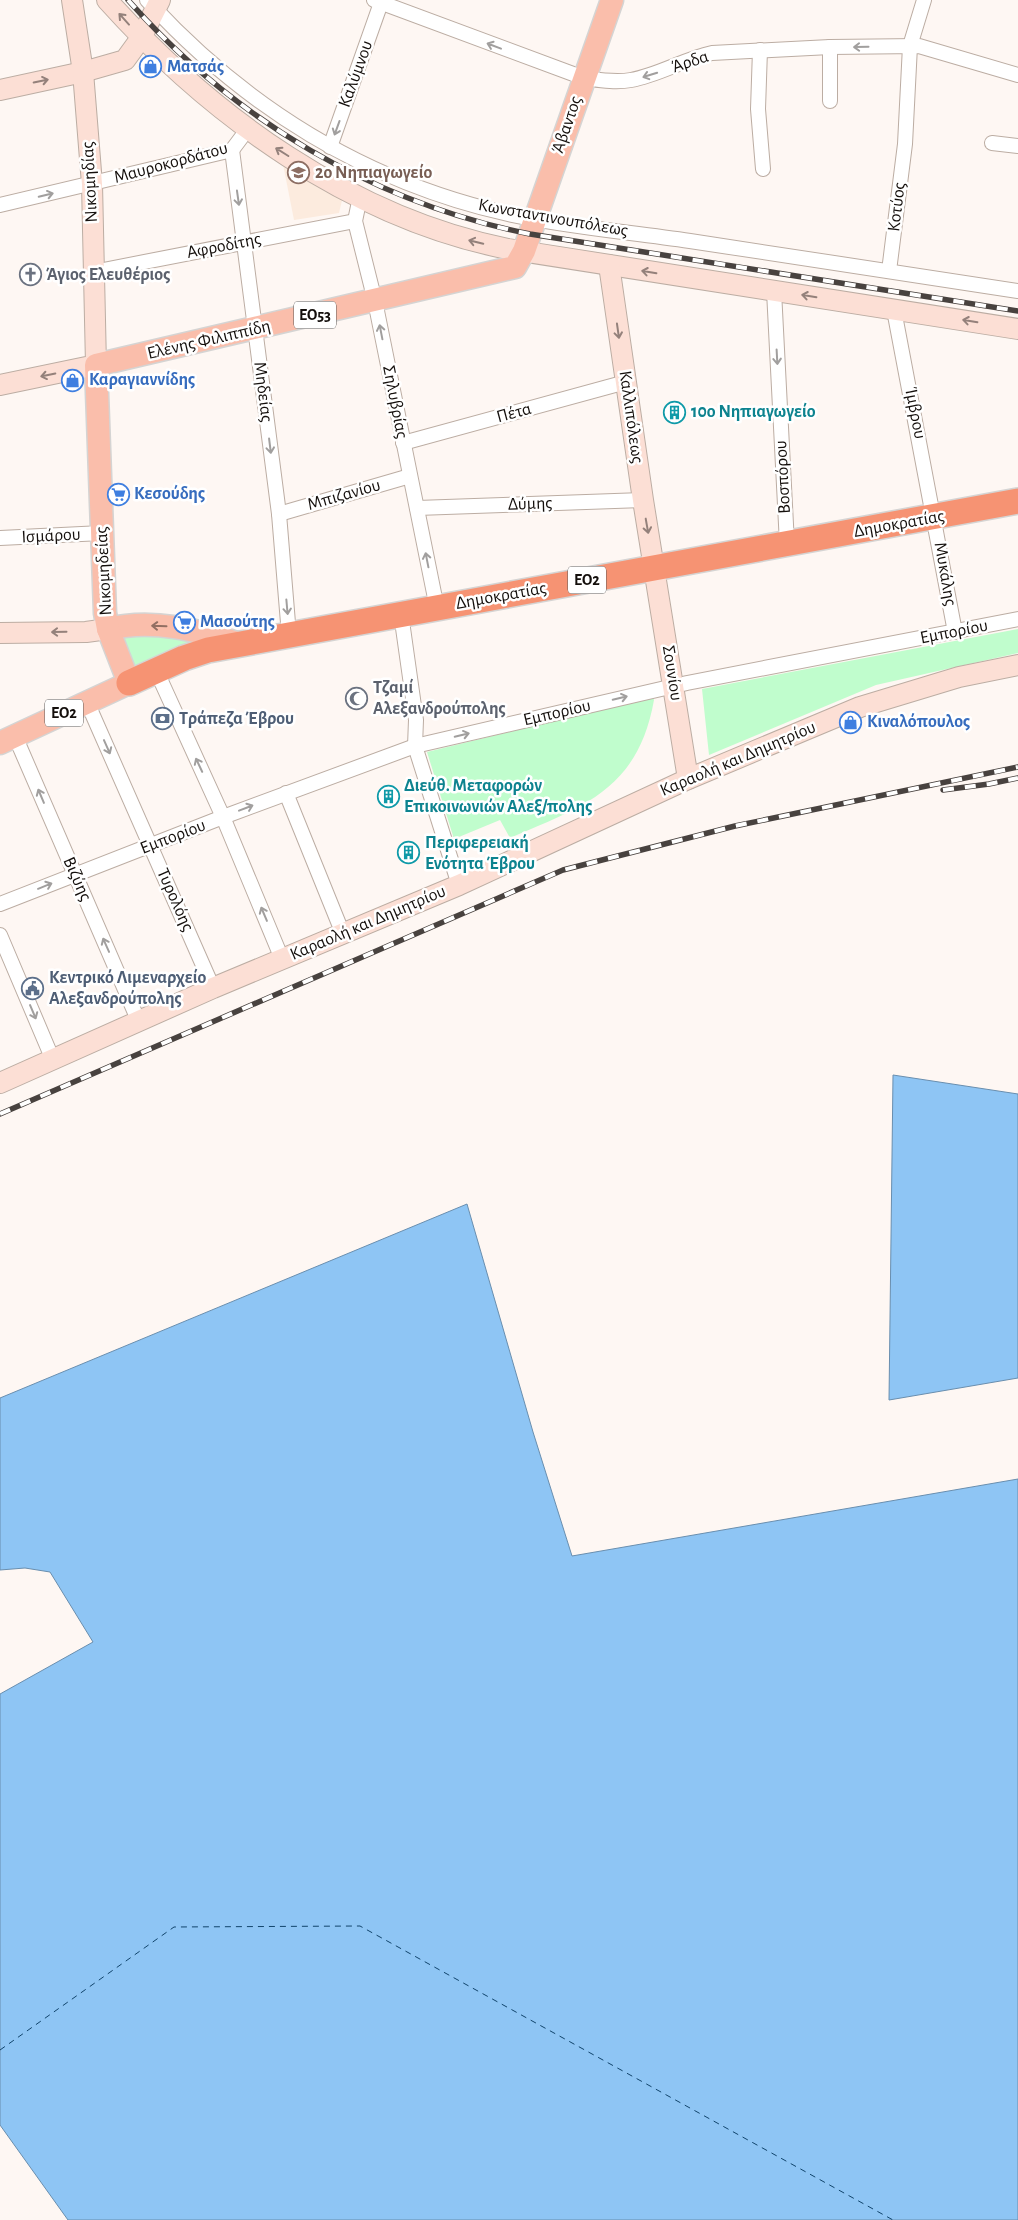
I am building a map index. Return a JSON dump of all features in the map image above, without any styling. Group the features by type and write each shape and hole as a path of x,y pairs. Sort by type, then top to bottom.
{"highway":[{"name":"Δημοκρατίας","path":"129,683 194,654 240,644 1018,501"}],"main road":[{"name":"Άβαντος","path":"524,252 612,0"},
{"name":"Ελένης Φιλιππίδη","path":"96,365 506,271 518,264 524,252"},
{"name":"Νικομηδείας","path":"96,365 105,613 108,629 129,683"},
{"path":"108,629 142,625 187,627 240,644"},
{"name":"Δημοκρατίας","path":"8,740 129,683"}],"street":[{"name":"Νικομηδίας","path":"72,0 83,72 92,184 96,365"},
{"name":"Κωνσταντινουπόλεως","path":"107,0 150,14 242,87 291,123 330,147 375,170 416,187 479,206 535,219 1018,291"},
{"path":"910,46 924,0"},
{"name":"Άρδα","path":"379,1 584,78 613,81 631,80 654,74 703,55 760,50 910,46 938,51 1018,75"},
{"name":"Καλύμνου","path":"330,147 379,1"},
{"path":"0,90 83,72 125,60 150,14 248,130 360,197 445,233 480,243 524,252 1018,329"},
{"name":"Κοτύος","path":"889,271 905,144 910,46"},
{"path":"830,47 830,101"},
{"path":"760,50 758,109 763,169"},
{"name":"Μαυροκορδάτου","path":"0,205 232,150 248,130"},
{"path":"992,143 1018,146"},
{"name":"Μηδείας","path":"232,150 279,514 289,635"},
{"name":"Σηλυβρίας","path":"360,197 355,221 375,301 436,608"},
{"name":"Αφροδίτης","path":"93,272 355,221"},
{"name":"Καλλιπόλεως","path":"609,265 654,568"},
{"name":"Βοσπόρου","path":"774,291 787,544"},
{"name":"Ίμβρου","path":"894,310 935,517"},
{"name":"Ελένης Φιλιππίδη","path":"0,385 96,365"},
{"name":"Πέτα","path":"403,443 626,382"},
{"name":"Μπιζανίου","path":"279,514 410,476"},
{"name":"Δύμης","path":"416,508 643,500"},
{"name":"Μυκάλης","path":"935,517 955,632"},
{"name":"Ισμάρου","path":"0,538 102,533"},
{"name":"Σουνίου","path":"654,568 688,779"},
{"path":"401,614 416,720 415,746 459,885"},
{"name":"Εμπορίου","path":"0,904 286,793 415,746 674,686 1018,619"},
{"path":"0,633 86,632 108,629"},
{"name":"Καραολή και Δημητρίου","path":"0,1082 140,1022 213,988 459,885 688,779 860,707 959,678 1018,665"},
{"path":"156,670 223,817 282,959"},
{"name":"Τυρολόης","path":"87,702 213,988"},
{"name":"Βιζύης","path":"8,740 75,874 140,1022"},
{"path":"286,793 343,934"},
{"path":"0,935 53,1060"}],"shaded area":[{"name":"2ο Νηπιαγωγείο","path":"281,154 344,192 339,213 294,220"}],"green space":[{"path":"1018,629 1018,653 876,685 709,755 702,689"},
{"path":"144,631 222,643 132,673 119,634"},
{"path":"653,697 654,700 646,730 635,755 621,774 604,790 584,804 510,838 500,820 454,839 427,752"}],"water":[{"path":"893,1075 1018,1094 1018,1378 889,1400"},
{"path":"467,1204 533,1432 572,1556 1018,1479 1018,2220 68,2220 0,2125 0,1694 93,1642 50,1572 25,1568 0,1570 0,1398"}],"ferry route":[{"path":"0,2050 174,1927 360,1926 893,2220"}],"railway":[{"path":"128,0 169,43 213,82 260,118 310,150 362,178 416,201 472,220 530,234 1018,311"},
{"path":"0,1114 563,870 735,826 1018,767"},
{"path":"943,790 1018,778"}],"place":[{"name":"Ματσάς","path":"151,67"},
{"name":"2ο Νηπιαγωγείο","path":"299,173"},
{"name":"Άγιος Ελευθέριος","path":"30,275"},
{"name":"Καραγιαννίδης","path":"73,380"},
{"name":"10ο Νηπιαγωγείο","path":"675,412"},
{"name":"Κεσούδης","path":"118,494"},
{"name":"Μασούτης","path":"184,622"},
{"name":"Tζαμί Αλεξανδρούπολης","path":"357,698"},
{"name":"Τράπεζα Έβρου","path":"163,719"},
{"name":"Κιναλόπουλος","path":"851,722"},
{"name":"Διεύθ. Μεταφορών Επικοινωνιών Αλεξ/πολης","path":"388,796"},
{"name":"Περιφερειακή Ενότητα Έβρου","path":"409,853"},
{"name":"Κεντρικό Λιμεναρχείο Αλεξανδρούπολης","path":"33,988"}]}
